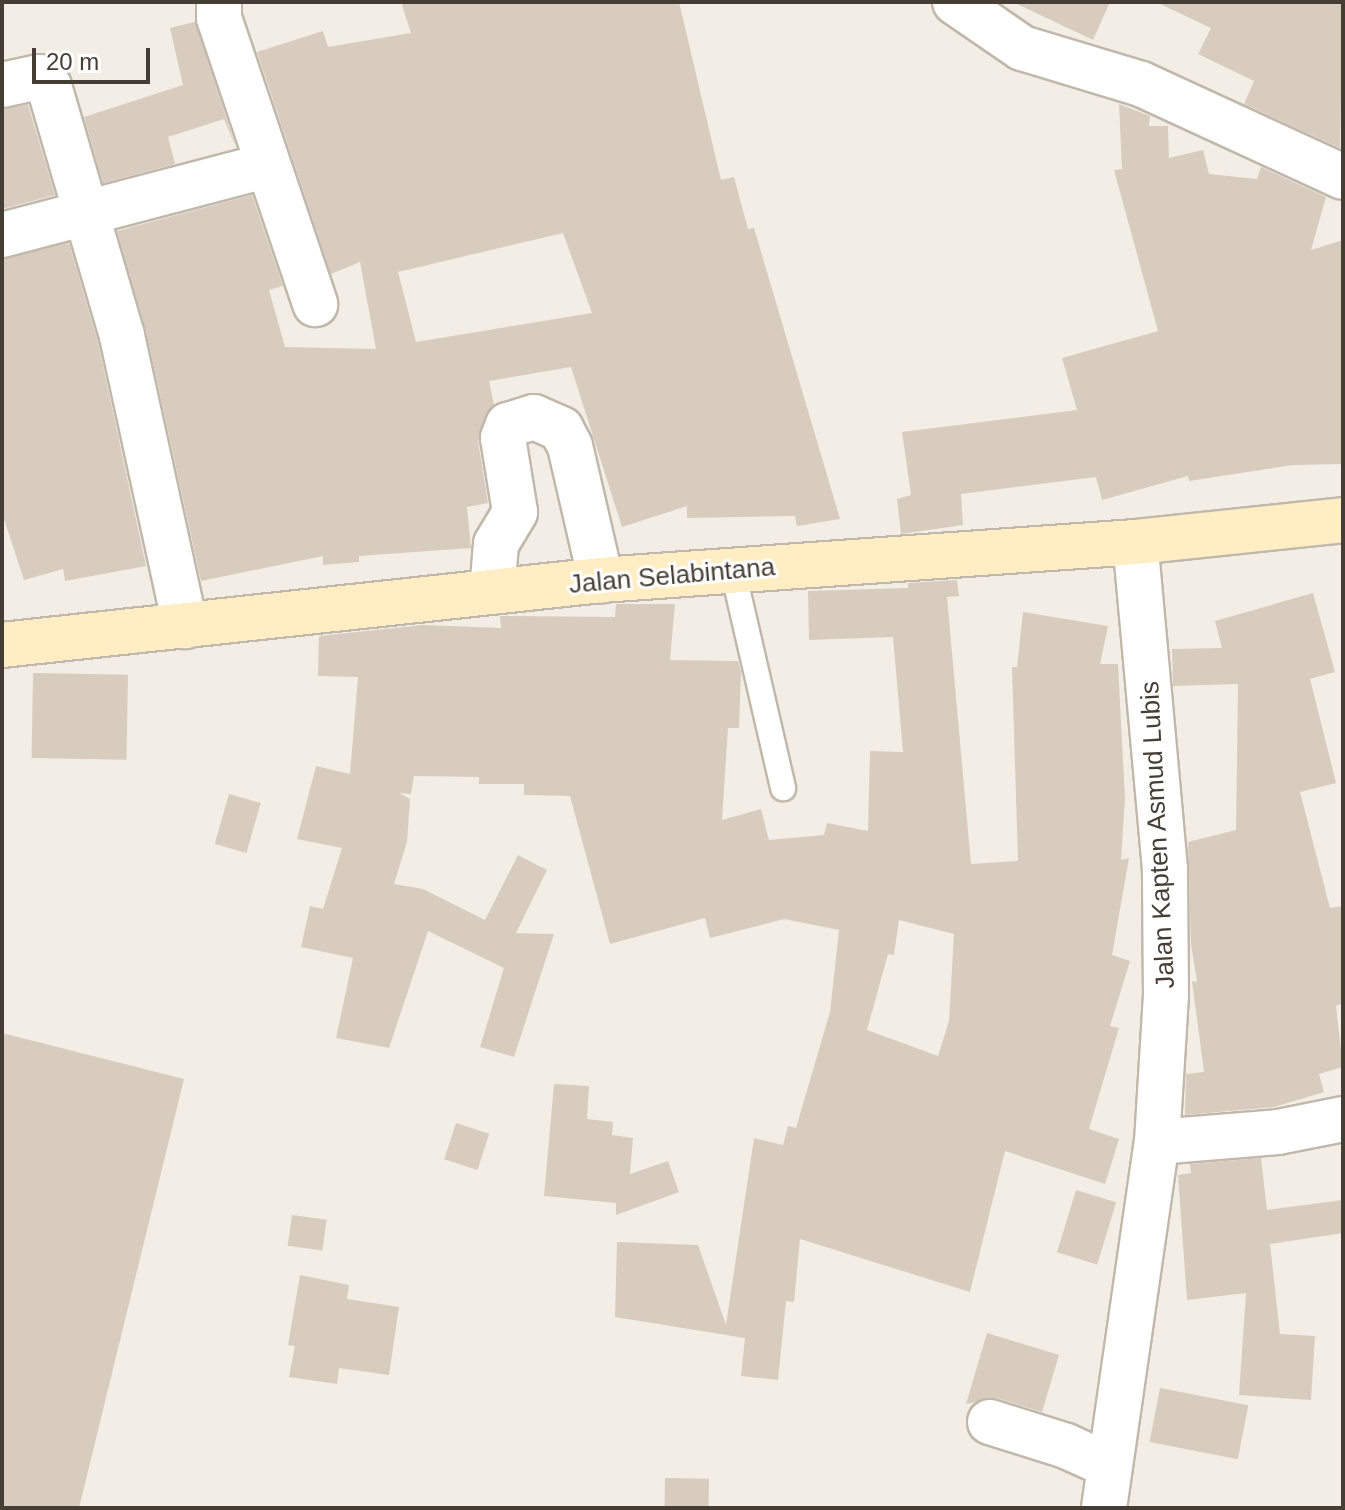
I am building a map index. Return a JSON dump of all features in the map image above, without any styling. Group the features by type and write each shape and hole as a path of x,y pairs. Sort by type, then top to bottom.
{"street":[{"path":"219,2 219,18 315,304"},
{"path":"955,2 1022,48 1141,84 1343,177"},
{"path":"2,85 39,77 48,82 122,336 185,626"},
{"path":"2,235 268,165"},
{"path":"492,592 496,544 515,512 503,438 508,425 534,417 561,429 570,446 601,580"},
{"name":"Jalan Selabintana","path":"2,645 601,580 1135,542 1343,520"},
{"name":"Jalan Kapten Asmud Lubis","path":"1107,1487 1157,1142 1166,995 1165,869 1135,542"},
{"path":"1157,1142 1265,1134 1343,1119"},
{"path":"990,1422 1066,1446 1107,1487"}],"lane":[{"path":"733,571 783,788"}],"building":[{"path":"401,2 679,2 721,180 734,177 748,229 754,228 840,519 797,526 795,516 687,518 687,506 622,527 571,367 489,381 494,405 478,441 488,503 467,507 471,548 359,556 359,562 323,565 323,556 201,581 146,331 117,231 252,195 283,286 269,290 285,347 376,349 360,262 331,274 257,52 323,31 328,47 411,33","holes":["563,233 592,313 416,342 398,272"]},
{"path":"1013,2 1110,2 1093,40"},
{"path":"1156,2 1343,2 1340,148 1244,104 1254,81 1198,54 1211,28"},
{"path":"195,22 236,148 224,119 168,137 175,164 103,183 84,117 183,85 170,28"},
{"path":"1119,104 1150,116 1149,126 1168,126 1169,158 1203,150 1209,174 1257,179 1261,167 1326,197 1311,250 1343,240 1343,464 1293,465 1189,481 1188,476 1102,500 1096,477 961,494 963,525 901,534 897,499 911,495 902,432 1077,410 1062,358 1158,331 1114,170 1122,169"},
{"path":"28,105 55,195 2,209 2,109"},
{"path":"69,243 98,342 146,566 65,581 63,569 24,580 2,513 2,259"},
{"path":"957,580 959,596 947,597 971,864 1018,861 1012,667 1017,667 1023,612 1108,626 1100,664 1118,664 1125,798 1121,860 1129,858 1112,955 1130,961 1110,1026 1119,1028 1089,1129 1119,1139 1105,1184 1005,1151 970,1292 800,1239 794,1302 786,1301 778,1380 741,1376 745,1338 615,1317 617,1242 698,1245 726,1325 754,1138 783,1145 788,1126 796,1128 830,1012 839,930 784,919 710,938 705,918 610,944 570,796 524,795 524,784 479,784 479,777 414,776 411,794 399,793 410,799 407,842 394,884 423,889 485,920 518,855 547,870 516,933 554,934 514,1057 480,1047 504,968 428,931 389,1048 336,1038 353,958 301,947 310,906 323,909 342,848 297,839 316,766 350,774 358,677 318,676 319,636 422,625 501,628 500,616 615,617 616,604 675,604 670,660 738,661 741,672 739,728 728,728 722,820 761,809 769,840 824,835 827,823 868,831 870,751 903,752 893,637 809,640 808,591 908,588 908,583","holes":["899,920 954,934 949,1021 938,1056 867,1030 888,954 894,955"]},
{"path":"1313,593 1335,672 1310,679 1336,783 1300,792 1330,908 1343,906 1343,1003 1336,1006 1343,1067 1319,1074 1324,1092 1274,1107 1185,1115 1186,1074 1204,1072 1192,981 1197,982 1191,944 1188,842 1236,830 1238,684 1173,686 1172,649 1222,648 1215,621"},
{"path":"33,673 128,675 127,760 32,758"},
{"path":"229,794 261,803 246,853 215,844"},
{"path":"2,1033 184,1079 79,1508 2,1508"},
{"path":"554,1084 589,1086 587,1119 613,1122 612,1135 633,1138 630,1174 668,1161 679,1192 616,1215 616,1203 544,1196"},
{"path":"456,1123 489,1134 478,1170 444,1159"},
{"path":"1261,1158 1267,1210 1343,1200 1343,1233 1270,1244 1280,1334 1315,1336 1311,1400 1239,1395 1246,1293 1187,1300 1178,1175 1191,1173 1190,1164"},
{"path":"1076,1190 1116,1202 1097,1264 1057,1252"},
{"path":"292,1215 327,1220 322,1251 288,1246"},
{"path":"300,1275 349,1285 347,1299 399,1307 389,1375 339,1368 337,1384 289,1377 295,1346 288,1345"},
{"path":"987,1333 1059,1355 1042,1412 997,1398 966,1404"},
{"path":"1160,1388 1248,1405 1238,1459 1150,1442"},
{"path":"665,1478 709,1479 708,1508 664,1508"}]}
